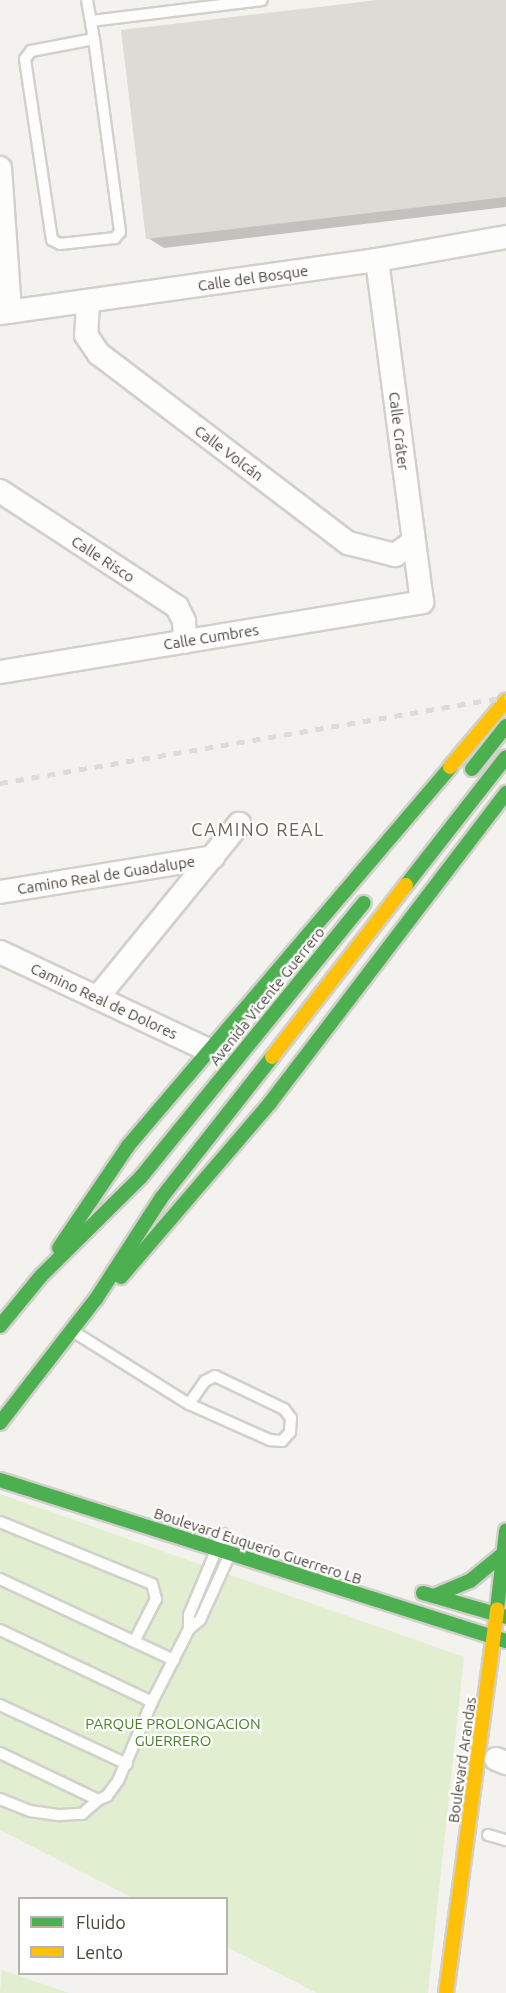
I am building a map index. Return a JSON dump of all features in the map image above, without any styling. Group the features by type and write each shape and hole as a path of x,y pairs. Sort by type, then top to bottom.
{"main road":[{"path":"462,782 502,721 506,701"},
{"path":"0,1326 8,1303 41,1276 128,1146 208,1050 502,721"},
{"path":"0,1423 96,1299 162,1197 506,757"},
{"path":"96,1299 130,1268 270,1103 506,793"},
{"name":"Avenida Vicente Guerrero","path":"41,1276 141,1177 372,892"},
{"path":"0,1464 56,1482"},
{"name":"Boulevard Euquerio Guerrero LB","path":"0,1480 500,1640"},
{"name":"Boulevard Arandas","path":"446,1993 500,1640 502,1554 506,1531"},
{"path":"434,1596 470,1581 502,1554"},
{"path":"412,1589 500,1616"},
{"path":"487,1841 490,1819"}],"street":[{"path":"0,168 5,313"},
{"name":"Calle del Bosque","path":"5,313 377,260 506,237"},
{"name":"Calle Cráter","path":"377,260 422,602"},
{"name":"Calle Volcán","path":"88,301 86,335 99,354 348,543 395,555 413,542"},
{"name":"Calle Risco","path":"0,491 177,608 184,621 185,642"},
{"name":"Calle Cumbres","path":"0,672 422,602"},
{"name":"Camino Real de Guadalupe","path":"97,998 239,824"},
{"name":"Camino Real de Guadalupe","path":"0,892 213,857"},
{"name":"Camino Real de Dolores","path":"0,952 208,1050"}],"lane":[{"path":"87,0 94,39 120,232 115,238 60,244 52,240 25,59 31,51 94,39"},
{"path":"91,21 171,5 262,0"},
{"path":"71,1330 189,1404 270,1440 282,1441 290,1432 291,1418 284,1409 215,1376 205,1381 189,1404"},
{"path":"0,1522 152,1584 156,1599 134,1642"},
{"path":"189,1629 189,1615 223,1534"},
{"path":"0,1799 30,1811 60,1815 82,1814 98,1800 107,1796 127,1764 152,1702 189,1629 200,1620 230,1555"},
{"path":"0,1580 174,1660"},
{"path":"0,1630 152,1702"},
{"path":"0,1705 127,1764"},
{"path":"0,1753 98,1800"},
{"path":"487,1841 506,1840"}],"green space":[{"name":"PARQUE PROLONGACION GUERRERO","path":"0,1494 464,1657 428,1993 317,1993 228,1948 228,1897 131,1897 0,1830"},
{"path":"2,1970 69,1993 0,1993"}],"building":[{"path":"378,0 506,0 506,197 146,239 121,30"}],"railway":[{"path":"0,783 506,697"}],"traffic: fast":[{"path":"472,769 506,726"},
{"path":"406,885 506,757"},
{"path":"59,1248 128,1146 450,767"},
{"path":"121,1277 270,1103 506,793"},
{"path":"0,1326 41,1276 141,1177 364,903"},
{"path":"0,1423 96,1299 162,1197 272,1057"},
{"path":"0,1480 506,1641"},
{"path":"497,1609 506,1531"},
{"path":"434,1596 470,1581 503,1554"},
{"path":"423,1593 506,1617"}],"traffic: slow":[{"path":"450,767 506,701"},
{"path":"272,1057 406,885"},
{"path":"446,1993 497,1609"}],"district":[{"name":"CAMINO REAL","path":"258,829"}]}
